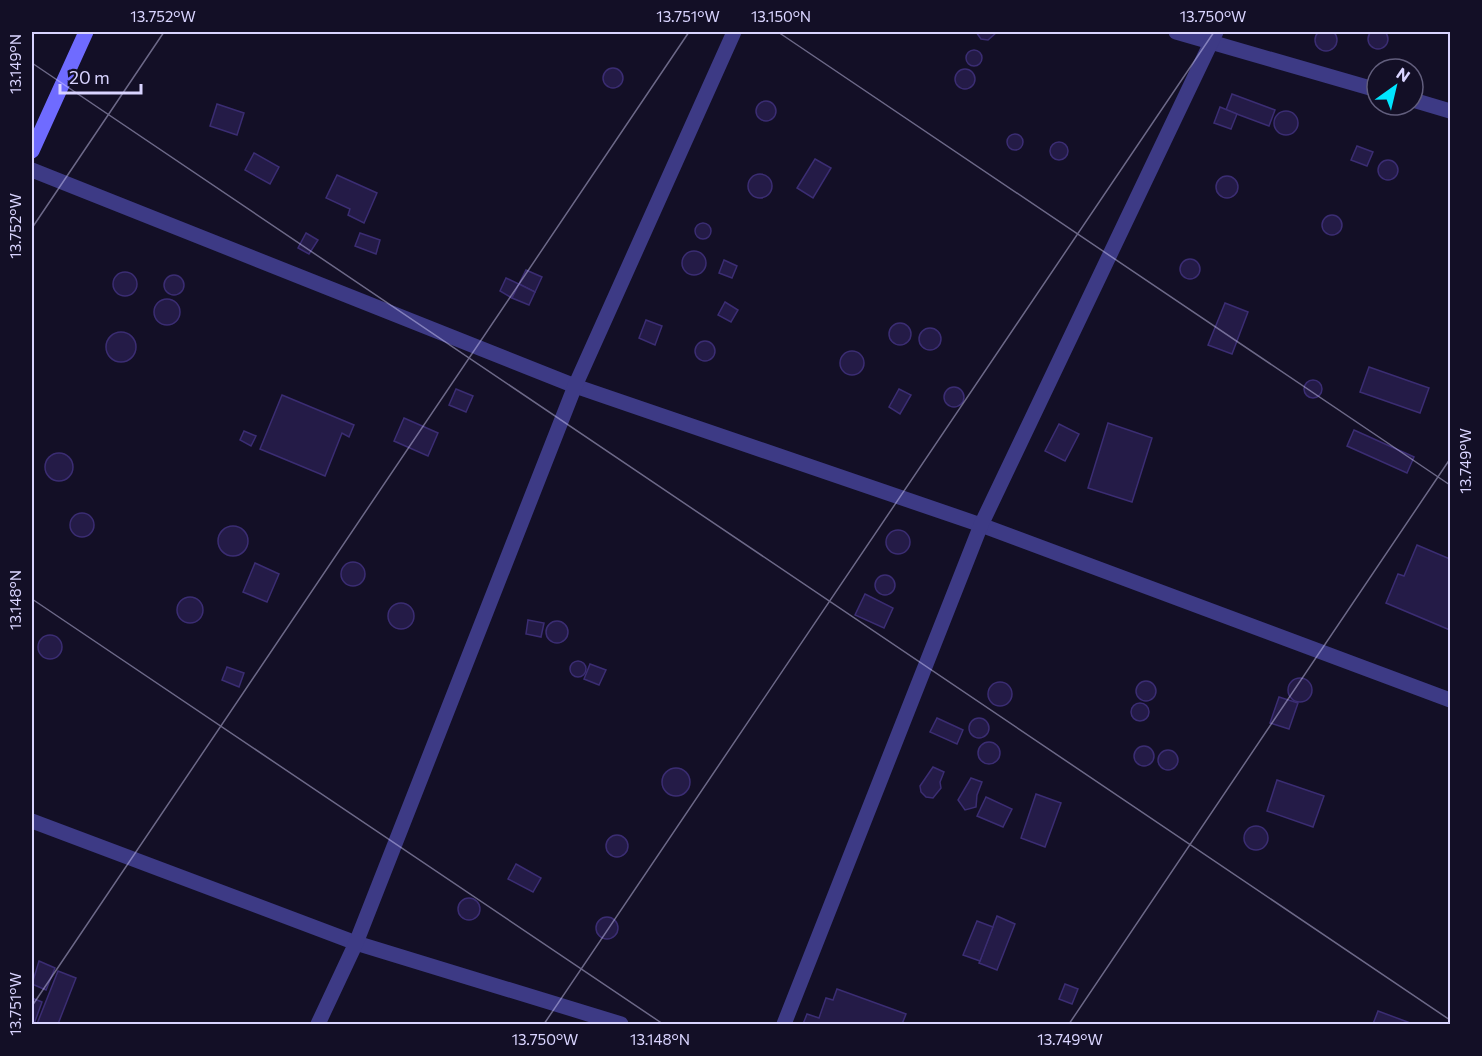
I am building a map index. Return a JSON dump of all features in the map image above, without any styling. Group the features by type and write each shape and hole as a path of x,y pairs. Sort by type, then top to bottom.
{"street":[{"path":"32,151 86,32"},
{"path":"318,1024 356,943 575,386 734,32"},
{"path":"1176,32 1213,37 1365,86"},
{"path":"784,1024 981,525 1213,37"},
{"path":"1425,104 1450,111"},
{"path":"32,170 575,386 981,525 1450,700"},
{"path":"32,821 356,943 621,1024"}],"building":[{"path":"1326,29 1334,32 1337,40 1334,48 1326,51 1318,48 1315,40 1318,32"},
{"path":"1378,29 1385,32 1388,39 1385,46 1378,49 1371,46 1368,39 1371,32"},
{"path":"976,32 997,32 988,40 981,39"},
{"path":"974,50 980,52 982,58 980,64 974,66 968,64 966,58 968,52"},
{"path":"609,68 617,68 623,74 623,82 617,88 609,88 603,82 603,74"},
{"path":"965,69 972,72 975,79 972,86 965,89 958,86 955,79 958,72"},
{"path":"1232,94 1275,110 1269,126 1226,110"},
{"path":"766,101 773,104 776,111 773,118 766,121 759,118 756,111 759,104"},
{"path":"217,104 244,113 237,135 210,126"},
{"path":"1220,107 1237,114 1231,129 1214,123"},
{"path":"1286,111 1295,114 1298,123 1295,132 1286,135 1277,132 1274,123 1277,114"},
{"path":"1015,134 1021,136 1023,142 1021,148 1015,150 1009,148 1007,142 1009,136"},
{"path":"1055,142 1063,142 1068,147 1066,158 1055,160 1050,155 1050,147"},
{"path":"1357,146 1373,152 1367,166 1351,160"},
{"path":"254,153 279,167 270,184 245,170"},
{"path":"815,159 831,168 813,198 797,188"},
{"path":"1388,160 1395,163 1398,170 1395,177 1388,180 1381,177 1378,170 1381,163"},
{"path":"760,174 769,177 772,186 769,195 760,198 751,195 748,186 751,177"},
{"path":"337,175 377,193 364,223 348,215 350,209 326,198"},
{"path":"1227,176 1235,179 1238,187 1235,195 1227,198 1219,195 1216,187 1219,179"},
{"path":"1332,215 1339,218 1342,225 1339,232 1332,235 1325,232 1322,225 1325,218"},
{"path":"703,223 711,231 703,239 695,231"},
{"path":"306,233 318,240 309,254 298,248"},
{"path":"360,233 380,240 376,254 355,246"},
{"path":"694,251 699,252 705,258 705,268 699,274 694,275 689,274 683,268 682,263 683,258 689,252"},
{"path":"1190,259 1197,262 1200,269 1197,276 1190,279 1183,276 1180,269 1183,262"},
{"path":"724,260 737,266 732,278 719,273"},
{"path":"526,270 542,277 535,292 519,284"},
{"path":"125,272 134,275 137,284 134,293 125,296 116,293 113,284 116,275"},
{"path":"170,275 178,275 184,281 184,289 178,295 170,295 164,289 164,281"},
{"path":"506,278 519,284 512,298 500,291"},
{"path":"519,284 535,292 529,305 512,298"},
{"path":"167,299 176,303 180,312 176,321 167,325 158,321 154,312 158,303"},
{"path":"725,302 738,310 731,322 718,315"},
{"path":"1225,303 1248,312 1232,354 1208,345"},
{"path":"646,320 662,326 655,345 639,338"},
{"path":"900,323 908,326 911,334 908,342 900,345 892,342 889,334 892,326"},
{"path":"930,328 938,331 941,339 938,347 930,350 922,347 919,339 922,331"},
{"path":"121,332 127,333 135,341 135,353 127,361 121,362 115,361 107,353 106,347 107,341 115,333"},
{"path":"701,341 709,341 715,347 715,355 709,361 701,361 695,355 695,347"},
{"path":"852,351 861,354 864,363 861,372 852,375 843,372 840,363 843,354"},
{"path":"1369,367 1429,388 1420,413 1360,392"},
{"path":"1309,380 1317,380 1322,385 1320,396 1309,398 1304,393 1304,385"},
{"path":"950,387 958,387 964,393 964,401 958,407 950,407 944,401 944,393"},
{"path":"456,389 473,396 466,412 449,405"},
{"path":"899,389 911,395 900,414 889,407"},
{"path":"282,395 354,425 349,437 342,433 325,476 260,449"},
{"path":"404,418 438,433 428,456 394,441"},
{"path":"1108,423 1152,438 1132,502 1088,488"},
{"path":"1059,424 1079,434 1065,461 1045,451"},
{"path":"1354,430 1414,457 1407,473 1347,446"},
{"path":"244,431 256,436 251,446 240,440"},
{"path":"59,453 69,457 73,467 69,477 59,481 49,477 45,467 49,457"},
{"path":"82,513 91,516 94,525 91,534 82,537 73,534 70,525 73,516"},
{"path":"233,526 239,527 247,535 247,547 239,555 233,556 227,555 219,547 218,541 219,535 227,527"},
{"path":"898,530 903,531 909,537 909,547 903,553 898,554 893,553 887,547 886,542 887,537 893,531"},
{"path":"1417,545 1450,559 1450,630 1386,603 1398,574 1404,576"},
{"path":"353,562 362,565 365,574 362,583 353,586 344,583 341,574 344,565"},
{"path":"255,563 279,574 267,602 243,592"},
{"path":"881,575 889,575 895,581 895,589 889,595 881,595 875,589 875,581"},
{"path":"865,594 893,608 884,628 855,615"},
{"path":"190,597 199,601 203,610 199,619 190,623 181,619 177,610 181,601"},
{"path":"401,603 411,606 414,616 411,626 401,629 391,626 388,616 391,606"},
{"path":"528,620 544,623 541,637 526,634"},
{"path":"557,621 565,624 568,632 565,640 557,643 549,640 546,632 549,624"},
{"path":"50,635 58,639 62,647 58,655 50,659 42,655 38,647 42,639"},
{"path":"578,661 586,669 578,677 570,669"},
{"path":"590,664 606,670 599,685 584,679"},
{"path":"227,667 244,673 239,687 222,680"},
{"path":"1300,678 1308,682 1312,690 1308,698 1300,702 1292,698 1288,690 1292,682"},
{"path":"1142,681 1150,681 1156,687 1156,695 1150,701 1142,701 1136,695 1136,687"},
{"path":"1000,682 1009,685 1012,694 1009,703 1000,706 991,703 988,694 991,685"},
{"path":"1279,697 1298,703 1289,729 1270,723"},
{"path":"1136,703 1144,703 1149,708 1147,719 1136,721 1131,716 1131,708"},
{"path":"937,718 963,730 957,744 930,732"},
{"path":"975,718 983,718 989,724 989,732 983,738 975,738 969,732 969,724"},
{"path":"989,742 997,745 1000,753 997,761 989,764 981,761 978,753 981,745"},
{"path":"1144,746 1151,749 1154,756 1151,763 1144,766 1137,763 1134,756 1137,749"},
{"path":"1164,750 1172,750 1178,756 1178,764 1172,770 1164,770 1158,764 1158,756"},
{"path":"933,767 944,772 940,782 941,788 933,798 926,797 921,792 920,786"},
{"path":"676,768 686,772 690,782 686,792 676,796 666,792 662,782 666,772"},
{"path":"971,778 982,782 977,795 976,807 965,810 958,800"},
{"path":"1277,780 1324,796 1313,827 1267,811"},
{"path":"1036,794 1061,803 1045,847 1021,838"},
{"path":"986,797 1012,809 1003,827 977,816"},
{"path":"1256,826 1261,827 1267,833 1267,843 1261,849 1256,850 1251,849 1245,843 1244,838 1245,833 1251,827"},
{"path":"617,835 625,838 628,846 625,854 617,857 609,854 606,846 609,838"},
{"path":"516,864 541,878 533,892 508,879"},
{"path":"469,898 477,901 480,909 477,917 469,920 461,917 458,909 461,901"},
{"path":"997,916 1015,924 997,970 979,963"},
{"path":"607,917 615,920 618,928 615,936 607,939 599,936 596,928 599,920"},
{"path":"977,921 993,927 980,961 963,955"},
{"path":"39,961 55,968 46,990 32,984"},
{"path":"58,971 76,978 58,1024 37,1024"},
{"path":"1065,984 1078,989 1072,1004 1059,999"},
{"path":"837,989 906,1014 902,1024 803,1024 807,1014 819,1018 826,998 833,1000"},
{"path":"32,998 42,1002 34,1024 32,1024"},
{"path":"1378,1011 1413,1024 1373,1024"}]}
